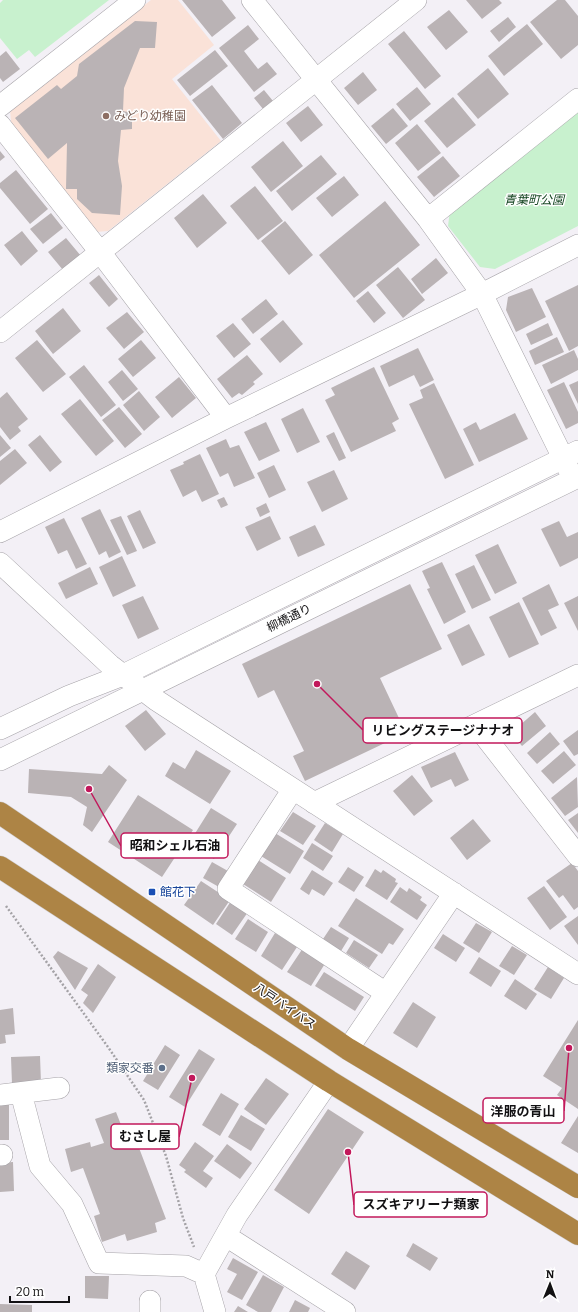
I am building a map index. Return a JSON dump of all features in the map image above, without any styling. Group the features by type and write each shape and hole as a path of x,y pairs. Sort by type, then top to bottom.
{"highway":[{"name":"八戸バイパス","path":"0,813 348,1049 578,1187"},
{"path":"0,867 330,1080 578,1234"}],"street":[{"path":"0,106 135,0"},
{"path":"252,0 428,219 482,294 571,455 576,482"},
{"path":"0,332 416,0"},
{"path":"428,219 578,99"},
{"path":"0,125 100,252 226,418"},
{"path":"0,532 226,418 482,294 578,245"},
{"name":"柳橋通り","path":"0,729 69,696 122,675 571,455"},
{"name":"柳橋通り","path":"0,760 142,690 576,482"},
{"path":"0,564 110,665 156,700 578,974"},
{"path":"314,803 578,675"},
{"path":"476,725 578,856"},
{"path":"293,789 228,889 386,993"},
{"path":"348,1049 454,893"},
{"path":"215,1312 204,1274 237,1215 330,1080"},
{"path":"0,1095 59,1088"},
{"path":"21,1093 40,1166 72,1204 99,1263 186,1266 204,1274"},
{"path":"226,1236 345,1312"}],"path":[{"path":"6,906 108,1047 144,1100 166,1156 183,1218 204,1274"}],"shaded area":[{"name":"みどり幼稚園","path":"151,0 178,0 214,45 172,79 221,141 108,231 96,232 11,122 10,109"}],"green space":[{"path":"3,0 109,0 35,57 29,50 17,59 0,38 0,3"},
{"name":"青葉町公園","path":"578,109 578,226 495,269 480,267 448,226 450,210"}],"building":[{"path":"182,0 222,0 236,18 212,37"},
{"path":"466,0 499,0 502,3 482,19"},
{"path":"557,0 565,0 578,16 578,45 561,59 530,22"},
{"path":"449,10 468,32 446,50 427,27"},
{"path":"508,17 516,27 499,42 490,31"},
{"path":"135,21 157,22 155,48 140,48 124,88 123,111 132,113 132,129 121,130 118,161 122,186 120,215 92,213 77,199 77,189 66,189 67,143 48,159 15,118 57,85 61,89 77,76 79,64"},
{"path":"527,24 543,44 504,76 488,56"},
{"path":"248,25 259,39 244,51 258,69 267,62 277,74 254,92 219,48"},
{"path":"404,31 441,76 425,89 388,44"},
{"path":"215,50 228,66 190,96 177,80"},
{"path":"6,51 20,69 3,82 0,78 0,56"},
{"path":"488,68 509,94 478,119 457,94"},
{"path":"363,72 377,90 358,105 344,88"},
{"path":"212,85 242,123 223,139 192,100"},
{"path":"417,87 431,104 410,121 396,104"},
{"path":"264,90 273,101 263,109 254,98"},
{"path":"453,97 476,125 447,148 424,121"},
{"path":"308,106 323,125 301,142 286,123"},
{"path":"393,108 408,126 386,144 371,126"},
{"path":"417,124 441,153 418,171 395,143"},
{"path":"283,141 303,166 271,192 251,167"},
{"path":"0,151 5,157 0,161"},
{"path":"321,155 337,174 292,211 276,191"},
{"path":"443,156 460,176 434,197 417,177"},
{"path":"16,170 48,209 30,224 0,188 0,183"},
{"path":"344,176 359,195 332,217 316,198"},
{"path":"255,186 283,221 258,240 230,206"},
{"path":"203,194 227,223 197,248 174,218"},
{"path":"385,201 420,245 354,298 319,255"},
{"path":"51,213 63,228 43,244 30,229"},
{"path":"285,221 313,255 289,275 261,241"},
{"path":"22,231 38,251 21,266 4,245"},
{"path":"66,238 81,256 63,270 48,252"},
{"path":"436,258 448,273 422,294 411,279"},
{"path":"398,267 425,300 403,318 376,285"},
{"path":"99,275 118,299 109,307 89,283"},
{"path":"578,285 578,346 569,351 545,301"},
{"path":"532,288 546,317 516,332 506,310 508,297"},
{"path":"368,291 386,313 374,323 356,301"},
{"path":"266,299 278,314 253,334 241,319"},
{"path":"63,308 81,331 53,354 35,331"},
{"path":"127,312 144,332 124,349 106,328"},
{"path":"283,320 303,344 280,363 260,339"},
{"path":"233,323 251,344 234,358 216,336"},
{"path":"548,323 553,335 531,345 526,334"},
{"path":"557,337 564,352 535,365 529,351"},
{"path":"37,340 66,374 43,392 15,358"},
{"path":"141,340 156,358 133,377 118,359"},
{"path":"418,348 434,380 420,387 414,375 389,387 380,366"},
{"path":"574,350 578,359 578,370 551,384 542,365"},
{"path":"247,355 263,374 253,382 255,384 242,395 239,393 232,398 217,379"},
{"path":"84,365 116,405 101,417 69,377"},
{"path":"374,367 399,419 392,423 396,431 351,452 325,400 335,395 331,388"},
{"path":"122,370 138,389 123,401 108,382"},
{"path":"179,377 196,398 172,418 155,397"},
{"path":"578,381 578,404 569,385"},
{"path":"564,382 578,412 578,423 566,429 547,390"},
{"path":"434,383 474,465 445,479 409,404 423,398 420,390"},
{"path":"139,391 160,417 144,431 123,405"},
{"path":"7,392 28,419 18,427 21,431 10,440 0,427 0,398"},
{"path":"80,399 114,441 96,456 61,414"},
{"path":"119,407 142,434 125,448 102,420"},
{"path":"303,408 320,442 297,453 281,419"},
{"path":"515,413 528,439 479,462 463,429 476,422 480,430"},
{"path":"266,422 280,451 259,461 244,432"},
{"path":"334,432 346,458 339,461 326,436"},
{"path":"0,435 11,448 0,457"},
{"path":"40,435 62,462 50,472 28,445"},
{"path":"226,439 230,448 239,445 255,478 234,487 228,473 220,477 206,448"},
{"path":"15,449 27,463 0,485 0,461"},
{"path":"200,454 219,494 202,502 196,490 183,497 170,470 184,464 183,462"},
{"path":"274,465 286,490 269,498 257,473"},
{"path":"334,470 348,499 322,512 307,482"},
{"path":"224,497 228,505 221,508 217,500"},
{"path":"266,503 270,512 260,517 256,508"},
{"path":"100,509 121,552 109,558 106,551 99,555 81,518"},
{"path":"140,510 156,543 143,549 127,516"},
{"path":"121,516 137,551 127,555 110,520"},
{"path":"270,516 281,539 257,551 245,527"},
{"path":"64,518 87,564 76,569 67,550 58,554 45,527"},
{"path":"559,521 567,537 578,532 578,558 560,567 541,529"},
{"path":"315,525 325,545 298,557 289,537"},
{"path":"498,544 517,583 495,594 475,555"},
{"path":"122,556 136,586 113,597 99,567"},
{"path":"442,562 466,612 444,624 427,589 430,588 422,571"},
{"path":"474,565 491,600 472,609 455,574"},
{"path":"90,567 98,584 66,599 58,583"},
{"path":"410,584 442,649 380,678 406,733 305,781 293,756 304,751 274,690 258,698 242,664"},
{"path":"549,584 559,605 548,610 557,628 541,636 522,598"},
{"path":"143,596 159,629 138,639 122,605"},
{"path":"578,596 578,631 564,603"},
{"path":"519,602 539,644 509,658 489,617"},
{"path":"469,624 485,655 462,666 447,635"},
{"path":"146,710 166,734 145,751 125,726"},
{"path":"535,712 546,726 522,746 511,733"},
{"path":"578,730 578,754 574,756 563,741"},
{"path":"550,732 560,744 537,764 527,753"},
{"path":"196,750 231,771 210,804 165,776 173,762 185,769"},
{"path":"564,751 576,765 553,784 541,771"},
{"path":"455,752 469,780 455,787 451,779 431,788 421,767"},
{"path":"109,765 127,780 92,832 83,825 87,807 71,797 28,793 29,769 102,774"},
{"path":"412,775 433,801 414,816 393,791"},
{"path":"577,777 578,807 565,816 551,798"},
{"path":"138,795 193,830 162,877 108,842"},
{"path":"211,808 237,824 214,859 189,843"},
{"path":"293,812 316,826 303,845 280,831"},
{"path":"578,813 578,833 568,820"},
{"path":"473,819 491,841 467,860 450,838"},
{"path":"325,823 343,834 332,852 314,840"},
{"path":"275,833 304,851 290,874 261,856"},
{"path":"312,843 333,856 323,871 303,858"},
{"path":"258,860 286,878 271,902 243,884"},
{"path":"212,862 228,871 219,887 203,878"},
{"path":"572,863 578,871 578,907 574,910 563,895 559,898 546,881"},
{"path":"348,867 364,877 354,892 338,882"},
{"path":"375,869 381,873 383,870 396,879 395,882 398,883 387,900 365,886"},
{"path":"312,870 333,883 324,896 312,889 309,895 300,889"},
{"path":"201,881 230,900 213,925 184,905"},
{"path":"544,886 567,917 550,930 527,898"},
{"path":"400,887 407,892 409,888 422,897 420,900 427,905 417,920 390,902"},
{"path":"356,898 404,929 393,945 389,943 382,954 338,926"},
{"path":"231,901 248,912 232,935 216,924"},
{"path":"578,916 578,945 564,926"},
{"path":"248,919 268,932 256,952 235,939"},
{"path":"476,923 492,932 479,953 463,943"},
{"path":"331,927 349,938 341,951 323,939"},
{"path":"275,933 297,947 282,970 261,956"},
{"path":"443,934 465,948 456,962 434,948"},
{"path":"354,940 378,955 369,968 346,953"},
{"path":"512,946 527,955 514,975 499,966"},
{"path":"303,948 326,962 311,986 287,972"},
{"path":"58,951 88,968 75,990 53,957"},
{"path":"479,957 501,971 491,987 469,973"},
{"path":"98,964 116,977 93,1013 83,1003 88,995 81,990"},
{"path":"548,967 564,978 551,999 534,989"},
{"path":"324,972 364,997 355,1011 315,986"},
{"path":"515,979 537,994 526,1010 504,996"},
{"path":"413,1002 436,1017 417,1048 393,1033"},
{"path":"13,1008 15,1034 5,1035 6,1043 0,1044 0,1010"},
{"path":"578,1020 578,1109 557,1095 562,1088 543,1076"},
{"name":"類家交番","path":"165,1045 180,1055 158,1090 143,1081"},
{"path":"199,1049 215,1059 185,1107 169,1097"},
{"path":"40,1056 41,1083 12,1084 11,1057"},
{"path":"266,1078 289,1094 266,1125 244,1109"},
{"path":"221,1093 239,1104 220,1136 202,1125"},
{"path":"0,1104 9,1104 9,1140 0,1140"},
{"path":"328,1109 364,1132 309,1214 274,1190"},
{"path":"116,1112 125,1135 133,1132 166,1219 155,1223 157,1232 127,1241 125,1234 102,1242 94,1216 100,1214 83,1168 71,1172 65,1149 90,1142 91,1147 104,1143 95,1119"},
{"path":"241,1115 265,1129 251,1151 228,1137"},
{"path":"578,1116 578,1153 561,1143"},
{"path":"195,1142 214,1156 203,1171 213,1178 206,1188 184,1172 186,1170 179,1165"},
{"path":"227,1144 252,1163 240,1179 214,1161"},
{"path":"13,1162 14,1191 0,1192 0,1163"},
{"path":"413,1243 438,1258 430,1271 406,1256"},
{"path":"346,1251 370,1266 355,1290 331,1274"},
{"path":"233,1258 258,1272 242,1300 227,1292 237,1274 227,1269"},
{"path":"263,1275 284,1287 271,1312 258,1312 246,1305"},
{"path":"85,1276 109,1276 108,1299 85,1298"},
{"path":"295,1300 310,1308 308,1312 289,1312"},
{"path":"0,1304 32,1305 32,1312 0,1312"},
{"path":"238,1306 248,1312 234,1312"}],"place":[{"name":"みどり幼稚園","path":"106,116"},
{"name":"リビングステージナナオ","path":"317,684"},
{"name":"昭和シェル石油","path":"89,789"},
{"name":"館花下","path":"152,892"},
{"name":"洋服の青山","path":"569,1048"},
{"name":"類家交番","path":"162,1068"},
{"name":"むさし屋","path":"192,1078"},
{"name":"スズキアリーナ類家","path":"348,1152"}]}
